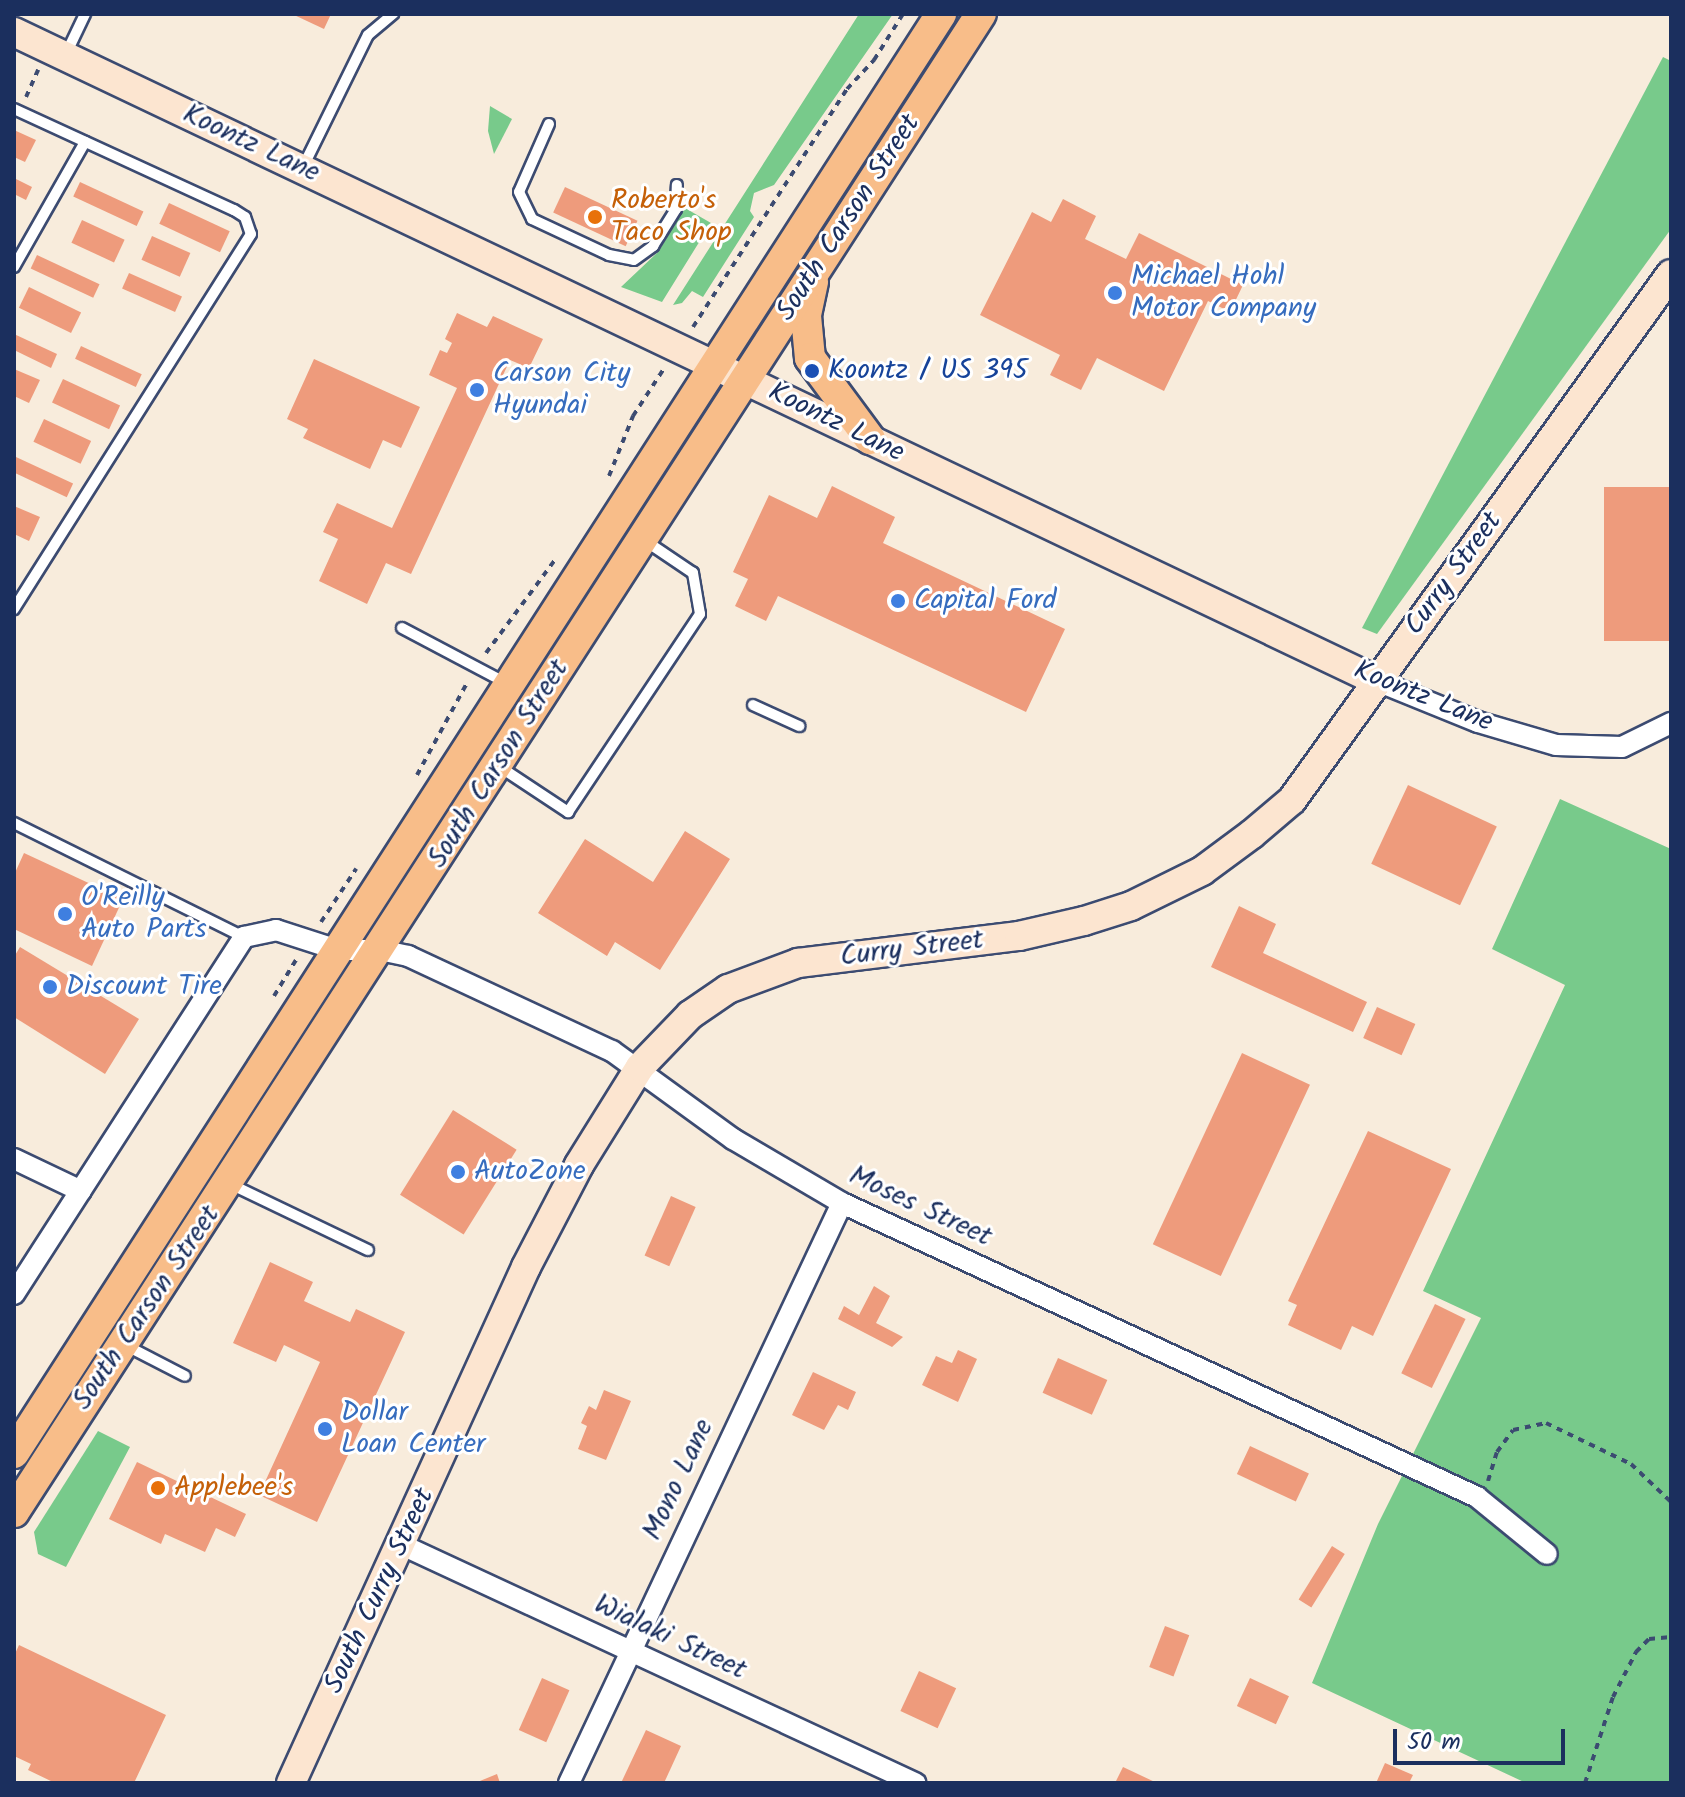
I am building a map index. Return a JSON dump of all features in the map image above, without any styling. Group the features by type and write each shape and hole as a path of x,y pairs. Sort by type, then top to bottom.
{"main road":[{"name":"South Carson Street","path":"14,1453 941,14"},
{"name":"South Carson Street","path":"14,1512 122,1343 230,1184 981,14"},
{"path":"816,269 806,316 810,358 870,439"}],"street":[{"name":"Koontz Lane","path":"14,32 1377,681 1478,722 1556,745 1622,747 1671,723"},
{"name":"Curry Street","path":"717,997 798,963 1019,936 1131,906 1202,871 1292,800 1671,274"},
{"name":"Moses Street","path":"244,937 268,929 338,950 380,950 419,960 640,1067 733,1139 842,1203 1477,1497 1547,1554"},
{"path":"14,1294 244,937"},
{"name":"South Curry Street","path":"291,1783 526,1267 579,1165 640,1067 690,1015 717,997"},
{"path":"14,1159 81,1191"},
{"name":"Mono Lane","path":"569,1783 842,1203"},
{"name":"Wialaki Street","path":"402,1545 915,1783"}],"lane":[{"path":"65,56 85,14"},
{"path":"302,169 368,35 393,14"},
{"path":"14,609 251,234 245,217 234,210 16,111"},
{"path":"549,124 519,192 526,213 545,225 609,255 634,260 653,246 676,209 677,185"},
{"path":"14,267 85,142"},
{"path":"499,766 568,812 700,614 693,573 642,538"},
{"path":"402,628 509,685"},
{"path":"753,705 799,726"},
{"path":"14,823 244,937"},
{"path":"230,1184 368,1250"},
{"path":"122,1343 185,1376"}],"path":[{"path":"605,484 633,416 847,89 874,60 903,14"},
{"path":"16,111 38,70"},
{"path":"416,778 477,667 565,545"},
{"path":"267,1007 360,864"},
{"path":"1477,1497 1513,1430 1546,1423 1631,1464 1671,1502"},
{"path":"1585,1783 1613,1697 1636,1652 1649,1639 1671,1637"}],"green space":[{"path":"859,14 893,14 774,185 754,193 750,211 754,217 703,297 692,291 682,303 673,305"},
{"path":"1663,57 1671,61 1671,229 1377,634 1362,628"},
{"path":"490,106 512,119 494,154 488,131"},
{"path":"685,208 711,223 662,302 621,287 658,252"},
{"path":"1560,799 1671,849 1671,1783 1526,1783 1312,1683 1378,1524 1481,1318 1423,1291 1565,985 1492,949"},
{"path":"98,1431 130,1447 66,1567 38,1554 34,1532"}],"building":[{"path":"292,14 331,14 324,29"},
{"path":"14,130 36,140 25,162 14,157"},
{"path":"14,178 32,187 26,200 14,194"},
{"path":"80,182 143,212 137,226 73,197"},
{"name":"Roberto's Taco Shop","path":"565,187 638,221 626,246 553,212"},
{"name":"Michael Hohl Motor Company","path":"1063,199 1096,216 1085,239 1126,259 1139,233 1243,285 1230,312 1208,301 1164,391 1097,358 1081,390 1050,375 1060,355 980,315 1032,212 1051,222"},
{"path":"169,203 230,231 220,252 159,224"},
{"path":"82,220 125,240 114,263 71,243"},
{"path":"152,236 190,253 180,277 141,260"},
{"path":"37,255 100,284 93,298 31,269"},
{"path":"129,273 182,297 175,312 122,289"},
{"path":"29,287 81,312 71,333 19,308"},
{"path":"457,313 487,327 493,316 543,339 529,368 510,360 411,574 386,563 367,604 319,581 338,539 323,532 337,503 392,528 457,388 429,375 440,350 447,353 452,343 445,339"},
{"path":"14,334 57,354 51,368 14,350"},
{"path":"81,346 142,374 136,387 75,359"},
{"path":"314,359 420,407 401,448 383,440 370,469 303,438 308,429 287,419"},
{"path":"14,369 40,380 29,403 14,396"},
{"path":"63,379 120,406 109,429 52,403"},
{"path":"44,419 91,441 81,464 33,442"},
{"path":"16,457 73,484 67,497 14,473"},
{"name":"Capital Ford","path":"832,486 895,517 883,543 1065,629 1026,712 778,596 766,621 735,606 748,579 733,572 769,495 817,518"},
{"path":"1604,487 1671,487 1671,641 1604,641"},
{"path":"14,506 40,517 29,541 14,534"},
{"path":"1408,785 1497,826 1460,905 1371,864"},
{"path":"685,831 730,859 660,970 615,942 607,956 538,913 585,839 653,882"},
{"name":"O'Reilly Auto Parts","path":"24,853 123,899 92,966 14,929 14,875"},
{"path":"1239,906 1276,924 1263,953 1367,1002 1353,1032 1211,967"},
{"name":"Discount Tire","path":"20,947 139,1019 105,1074 14,1017 14,957"},
{"path":"1377,1007 1415,1024 1402,1055 1363,1038"},
{"path":"1242,1053 1310,1085 1221,1276 1153,1244"},
{"name":"AutoZone","path":"453,1110 517,1150 464,1235 400,1195"},
{"path":"1368,1131 1451,1169 1373,1336 1352,1326 1341,1350 1288,1325 1297,1305 1288,1301"},
{"path":"671,1196 696,1207 669,1266 645,1255"},
{"name":"Dollar Loan Center","path":"270,1262 313,1282 304,1301 350,1322 356,1309 405,1332 317,1522 259,1495 320,1362 284,1345 276,1362 233,1343"},
{"path":"874,1286 890,1296 876,1323 903,1337 892,1347 838,1319 844,1306 859,1315"},
{"path":"1435,1304 1466,1319 1432,1388 1401,1373"},
{"path":"958,1350 977,1359 958,1402 922,1385 936,1356 952,1363"},
{"path":"1058,1358 1107,1380 1092,1415 1043,1393"},
{"path":"813,1372 856,1392 848,1410 838,1405 824,1430 792,1415"},
{"path":"604,1390 631,1401 606,1460 578,1449 587,1426 581,1423 589,1406 596,1410"},
{"path":"1250,1446 1309,1473 1296,1502 1237,1474"},
{"name":"Applebee's","path":"137,1462 246,1514 235,1537 216,1528 205,1552 165,1534 161,1544 109,1519"},
{"path":"1332,1546 1345,1554 1311,1607 1299,1599"},
{"path":"1165,1626 1189,1635 1174,1676 1149,1667"},
{"path":"19,1645 166,1715 134,1783 55,1783 28,1770 31,1764 14,1756 14,1656"},
{"path":"919,1671 956,1688 938,1728 900,1711"},
{"path":"542,1678 569,1690 546,1742 519,1730"},
{"path":"1250,1678 1289,1696 1276,1724 1237,1706"},
{"path":"646,1730 681,1746 664,1783 621,1783"},
{"path":"1385,1763 1413,1775 1409,1783 1376,1783"},
{"path":"1123,1767 1157,1783 1115,1783"},
{"path":"497,1774 500,1783 475,1783"}],"place":[{"name":"Roberto's Taco Shop","path":"595,217"},
{"name":"Michael Hohl Motor Company","path":"1115,293"},
{"name":"Koontz / US 395","path":"812,371"},
{"name":"Carson City Hyundai","path":"477,390"},
{"name":"Capital Ford","path":"898,601"},
{"name":"O'Reilly Auto Parts","path":"65,914"},
{"name":"Discount Tire","path":"50,987"},
{"name":"AutoZone","path":"458,1172"},
{"name":"Dollar Loan Center","path":"325,1429"},
{"name":"Applebee's","path":"158,1488"}]}
